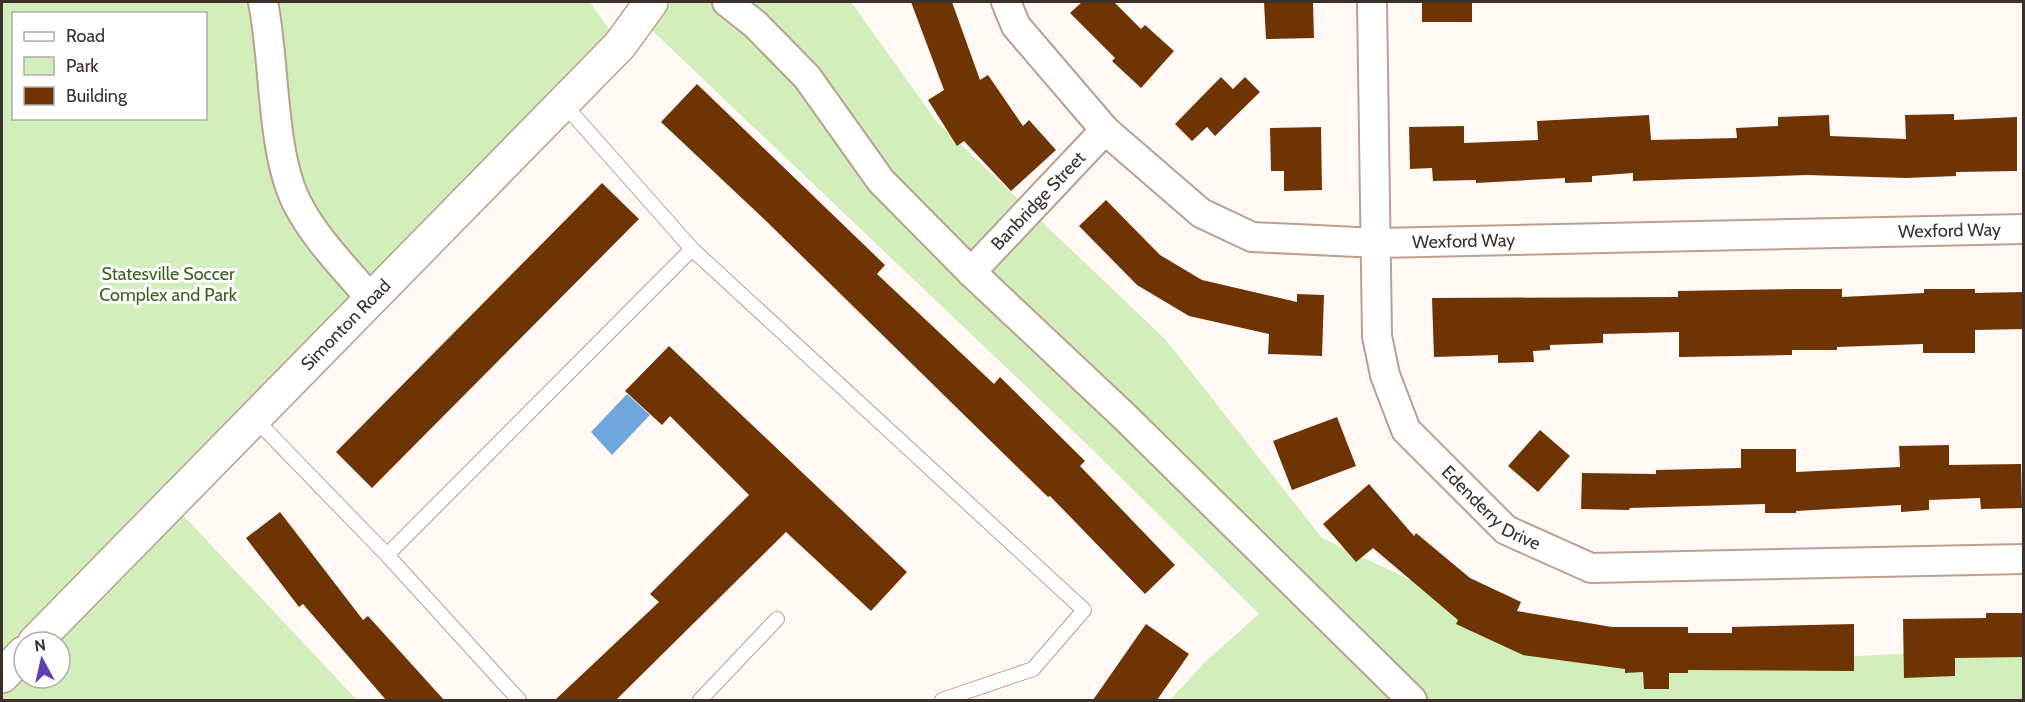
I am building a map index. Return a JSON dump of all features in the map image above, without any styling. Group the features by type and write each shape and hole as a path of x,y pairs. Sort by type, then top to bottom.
{"street":[{"path":"263,2 282,156 295,200 320,240 371,299"},
{"name":"Simonton Road","path":"47,630 620,45 651,2"},
{"path":"727,2 755,24 807,77 881,181 971,272 1133,426 1412,700"},
{"name":"Wexford Way","path":"1006,2 1016,26 1105,130 1201,213 1252,237 1378,243 2024,229"},
{"name":"Edenderry Drive","path":"1372,2 1378,243 1377,336 1385,375 1406,430 1506,530 1591,568 2024,559"},
{"name":"Banbridge Street","path":"971,272 1105,130"}],"lane":[{"path":"563,102 692,249 1084,610 1033,669 942,700"},
{"path":"387,555 692,249"},
{"path":"254,418 387,555 519,700"},
{"path":"700,700 777,619"}],"green space":[{"name":"Statesville Soccer Complex and Park","path":"2,2 590,2 620,45 182,514 357,700 2,700"},
{"path":"648,2 851,2 937,122 1166,340 1322,538 1497,621 1859,656 2023,647 2023,700 1170,700 1205,662 1259,614 1095,452 639,18"}],"water":[{"path":"627,394 650,415 612,455 591,432"}],"building":[{"path":"911,2 952,2 980,80 988,75 1023,126 1029,120 1056,150 1011,191 964,141 957,146 928,100 944,90"},
{"path":"1082,2 1114,2 1141,29 1145,25 1174,51 1141,88 1112,61 1115,58 1070,13"},
{"path":"1264,2 1313,2 1314,38 1266,39"},
{"path":"1422,2 1472,2 1472,22 1422,22"},
{"path":"1221,77 1233,89 1245,77 1260,92 1215,136 1207,127 1192,141 1175,124"},
{"path":"697,84 885,265 877,274 994,384 1000,377 1085,461 1080,466 1175,565 1145,594 1050,496 1048,497 764,219 661,122"},
{"path":"1954,114 1954,120 2017,117 2017,171 1956,172 1956,176 1906,178 1807,175 1633,181 1633,173 1592,176 1592,182 1565,183 1565,178 1476,183 1476,180 1433,181 1432,168 1410,169 1409,127 1464,126 1464,143 1538,140 1537,121 1649,115 1651,140 1737,138 1736,128 1778,126 1778,117 1829,115 1830,136 1906,139 1905,115"},
{"path":"1321,127 1322,190 1284,191 1284,171 1271,171 1270,128"},
{"path":"602,183 639,219 372,488 336,452"},
{"path":"1106,200 1160,255 1202,280 1297,302 1297,294 1324,295 1322,356 1268,354 1269,334 1189,316 1137,285 1079,226"},
{"path":"1842,289 1842,297 1924,293 1924,289 1975,289 1975,293 2024,292 2024,329 1975,330 1975,353 1923,353 1923,344 1837,347 1837,350 1792,350 1792,355 1679,357 1679,332 1603,334 1603,343 1550,345 1550,350 1533,351 1534,362 1498,363 1498,355 1434,357 1432,298 1678,297 1678,291"},
{"path":"669,346 907,572 871,611 786,532 616,700 555,700 659,602 650,594 749,495 670,416 662,425 625,391"},
{"path":"1337,417 1356,466 1292,490 1273,441"},
{"path":"1540,430 1570,456 1538,492 1508,466"},
{"path":"1949,445 1949,465 2021,464 2022,508 1981,509 1980,498 1929,500 1929,510 1901,512 1901,505 1796,511 1796,513 1765,513 1765,504 1630,508 1629,510 1581,509 1582,473 1656,474 1656,470 1741,468 1741,449 1796,449 1796,472 1900,467 1899,446"},
{"path":"1369,484 1414,536 1416,533 1470,578 1521,602 1517,611 1612,627 1688,627 1688,633 1732,633 1732,627 1854,624 1854,671 1688,670 1688,673 1669,673 1669,689 1644,689 1643,672 1625,673 1625,669 1523,655 1456,624 1458,620 1373,548 1356,562 1323,524"},
{"path":"280,512 363,620 368,616 444,700 386,700 303,604 299,607 246,538"},
{"path":"1986,613 2024,613 2024,657 1955,658 1955,676 1904,678 1903,619 1986,618"},
{"path":"1146,624 1189,654 1157,700 1093,700"}]}
